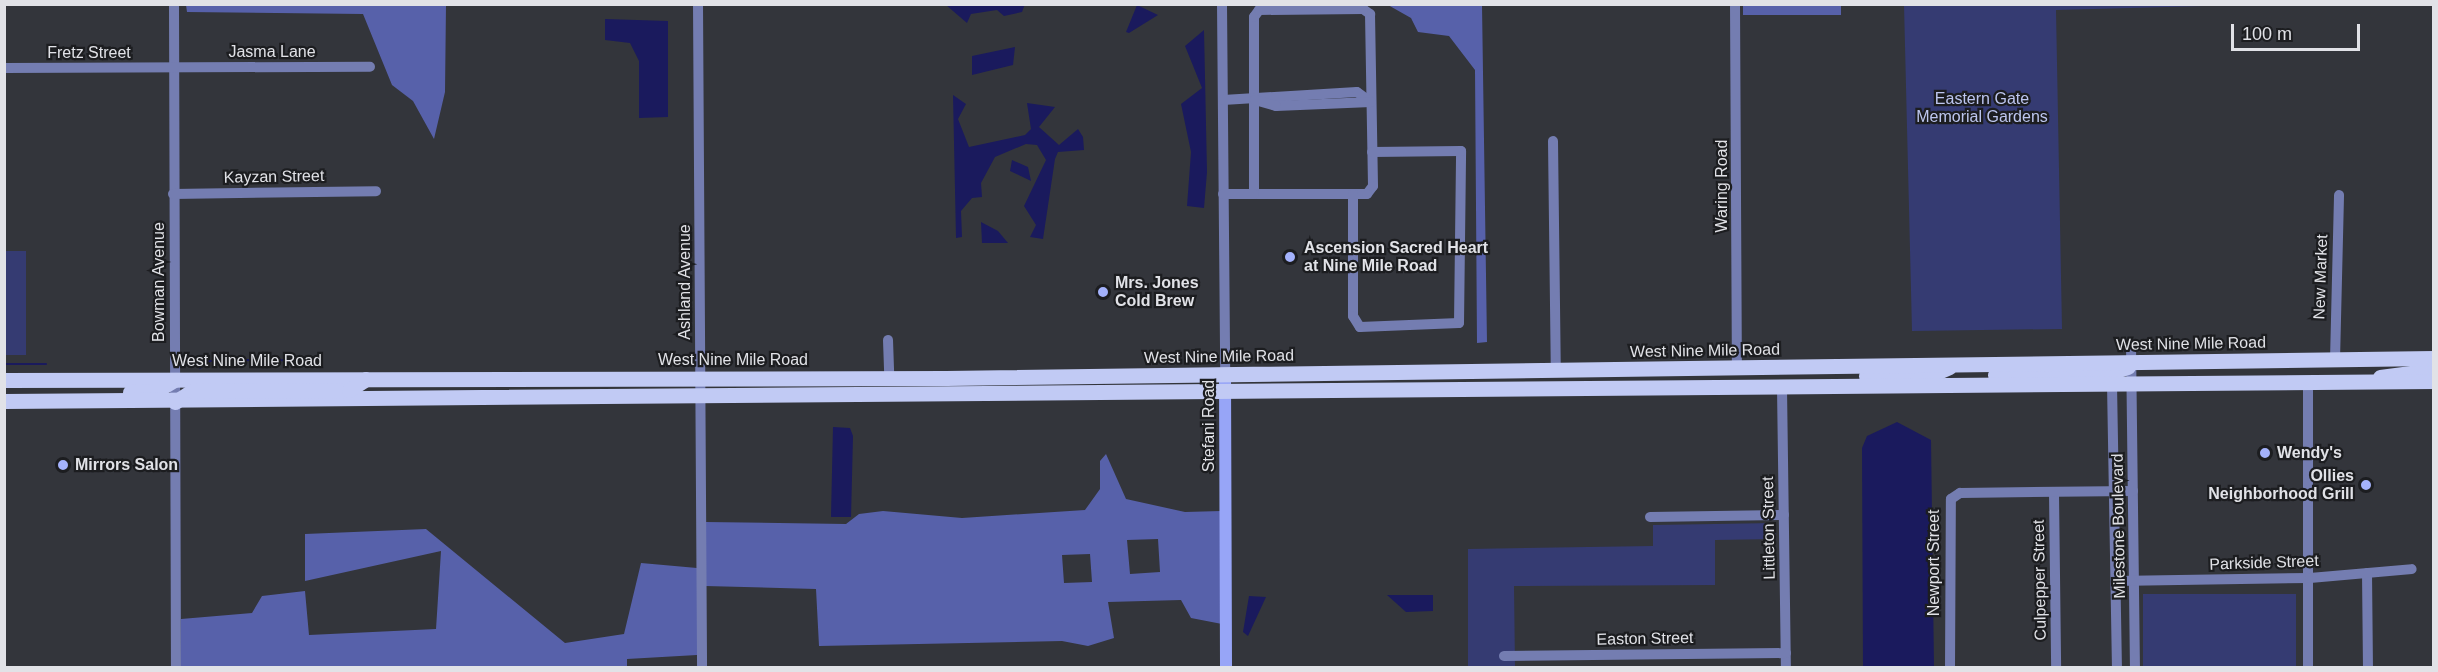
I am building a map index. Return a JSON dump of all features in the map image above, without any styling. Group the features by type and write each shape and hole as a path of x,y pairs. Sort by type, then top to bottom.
{"main road":[{"name":"West Nine Mile Road","path":"2132,373 2307,360 2433,358"},
{"name":"West Nine Mile Road","path":"4,380 889,378 1556,372 1954,365 2308,382 2433,381"},
{"path":"1782,388 1811,377 1929,376 1954,365"},
{"path":"1572,390 1580,382 1727,377 1737,368"},
{"path":"2366,382 2400,370 2433,370"},
{"path":"1225,394 1236,386 1398,381 1409,373"},
{"path":"4,401 700,399 1977,386 2112,384 2132,373"},
{"path":"1977,386 1995,375 2132,373"},
{"path":"1038,396 1054,387 1205,386 1225,375"},
{"path":"507,400 538,391 688,388 700,378"},
{"path":"700,399 707,389 861,388 889,378"},
{"path":"175,402 192,391 349,390 366,379"},
{"path":"4,393 156,391 174,380"}],"street":[{"name":"Bowman Avenue","path":"174,4 176,668"},
{"name":"Ashland Avenue","path":"699,4 702,668"},
{"name":"Stefani Road","path":"1222,4 1226,668"},
{"name":"Waring Road","path":"1735,4 1737,368"},
{"path":"1223,195 1366,194 1373,186 1370,14 1363,9 1259,10 1254,18 1254,194"},
{"name":"Jasma Lane","path":"174,68 370,67"},
{"name":"Fretz Street","path":"4,68 174,68"},
{"path":"1223,100 1255,100 1276,106 1371,102"},
{"path":"1553,141 1556,372"},
{"path":"1353,194 1353,315 1360,327 1459,322 1461,151 1372,152"},
{"name":"Kayzan Street","path":"173,194 376,191"},
{"name":"New Market","path":"2335,360 2339,195"},
{"path":"888,340 889,378"},
{"name":"Milestone Boulevard","path":"2131,344 2136,668"},
{"path":"2308,382 2310,578 2308,668"},
{"name":"Milestone Boulevard","path":"2112,384 2117,668"},
{"name":"Littleton Street","path":"1782,388 1786,668"},
{"name":"Newport Street","path":"1950,668 1949,503 1960,493 2133,491"},
{"name":"Culpepper Street","path":"2054,493 2056,668"},
{"path":"1650,517 1784,515"},
{"name":"Parkside Street","path":"2116,581 2310,578 2412,569"},
{"path":"2367,573 2368,668"},
{"name":"Easton Street","path":"1504,656 1786,652"}],"green space":[{"name":"Eastern Gate Memorial Gardens","path":"1904,5 2242,5 2056,10 2062,329 1912,331"},
{"path":"5,251 26,251 26,355 5,355"},
{"path":"1776,523 1776,539 1715,540 1715,585 1514,586 1515,667 1468,667 1468,549 1653,546 1653,525"},
{"path":"2143,594 2296,594 2296,667 2143,667"}],"shaded area":[{"path":"1025,4 1022,12 1004,16 997,10 971,14 967,23 946,5"},
{"path":"186,5 446,5 445,92 434,139 413,101 392,85 363,14 187,12"},
{"path":"1137,5 1158,15 1129,33 1126,32"},
{"path":"1388,5 1482,5 1487,342 1477,343 1475,70 1449,36 1418,32 1411,18"},
{"path":"1743,5 1841,5 1841,15 1743,15"},
{"path":"605,19 668,21 668,117 639,118 639,61 630,43 605,40"},
{"path":"1204,30 1207,172 1204,208 1187,206 1191,152 1181,104 1202,88 1185,46"},
{"path":"1015,47 1013,65 972,75 972,56"},
{"path":"953,95 966,104 958,119 969,147 1025,135 1031,129 1027,103 1055,107 1039,127 1059,145 1078,129 1083,137 1084,150 1058,152 1055,159 1043,239 1030,237 1036,225 1024,206 1046,160 1037,145 1026,144 995,157 981,183 982,197 972,198 961,211 962,237 956,238"},
{"path":"1012,160 1028,167 1031,181 1010,171"},
{"path":"981,222 998,231 1008,243 982,243"},
{"path":"1897,422 1931,440 1934,667 1863,667 1862,448 1867,436"},
{"path":"833,427 850,428 853,436 851,517 831,517"},
{"path":"1106,454 1126,499 1185,512 1221,511 1222,624 1191,618 1181,600 1108,602 1114,638 1088,646 1062,641 819,646 816,589 705,586 705,522 846,524 859,514 883,511 962,518 1085,510 1100,489 1100,461","holes":["1158,539 1160,572 1130,574 1127,540","1090,554 1092,582 1064,583 1062,555"]},
{"path":"426,529 565,643 624,634 641,563 697,568 697,655 627,659 627,668 181,668 181,619 252,613 262,596 305,591 309,635 436,629 441,551 305,581 305,534"},
{"path":"1387,595 1433,595 1433,611 1406,612"},
{"path":"1249,596 1266,597 1248,636 1243,632"}],"waterway":[{"path":"200,368 210,361 250,360"},
{"path":"272,360 320,361"},
{"path":"4,364 46,364"}],"place":[{"name":"Ascension Sacred Heart at Nine Mile Road","path":"1290,257"},
{"name":"Mrs. Jones Cold Brew","path":"1103,292"},
{"name":"Wendy's","path":"2265,453"},
{"name":"Mirrors Salon","path":"63,465"},
{"name":"Ollies Neighborhood Grill","path":"2366,485"}]}
